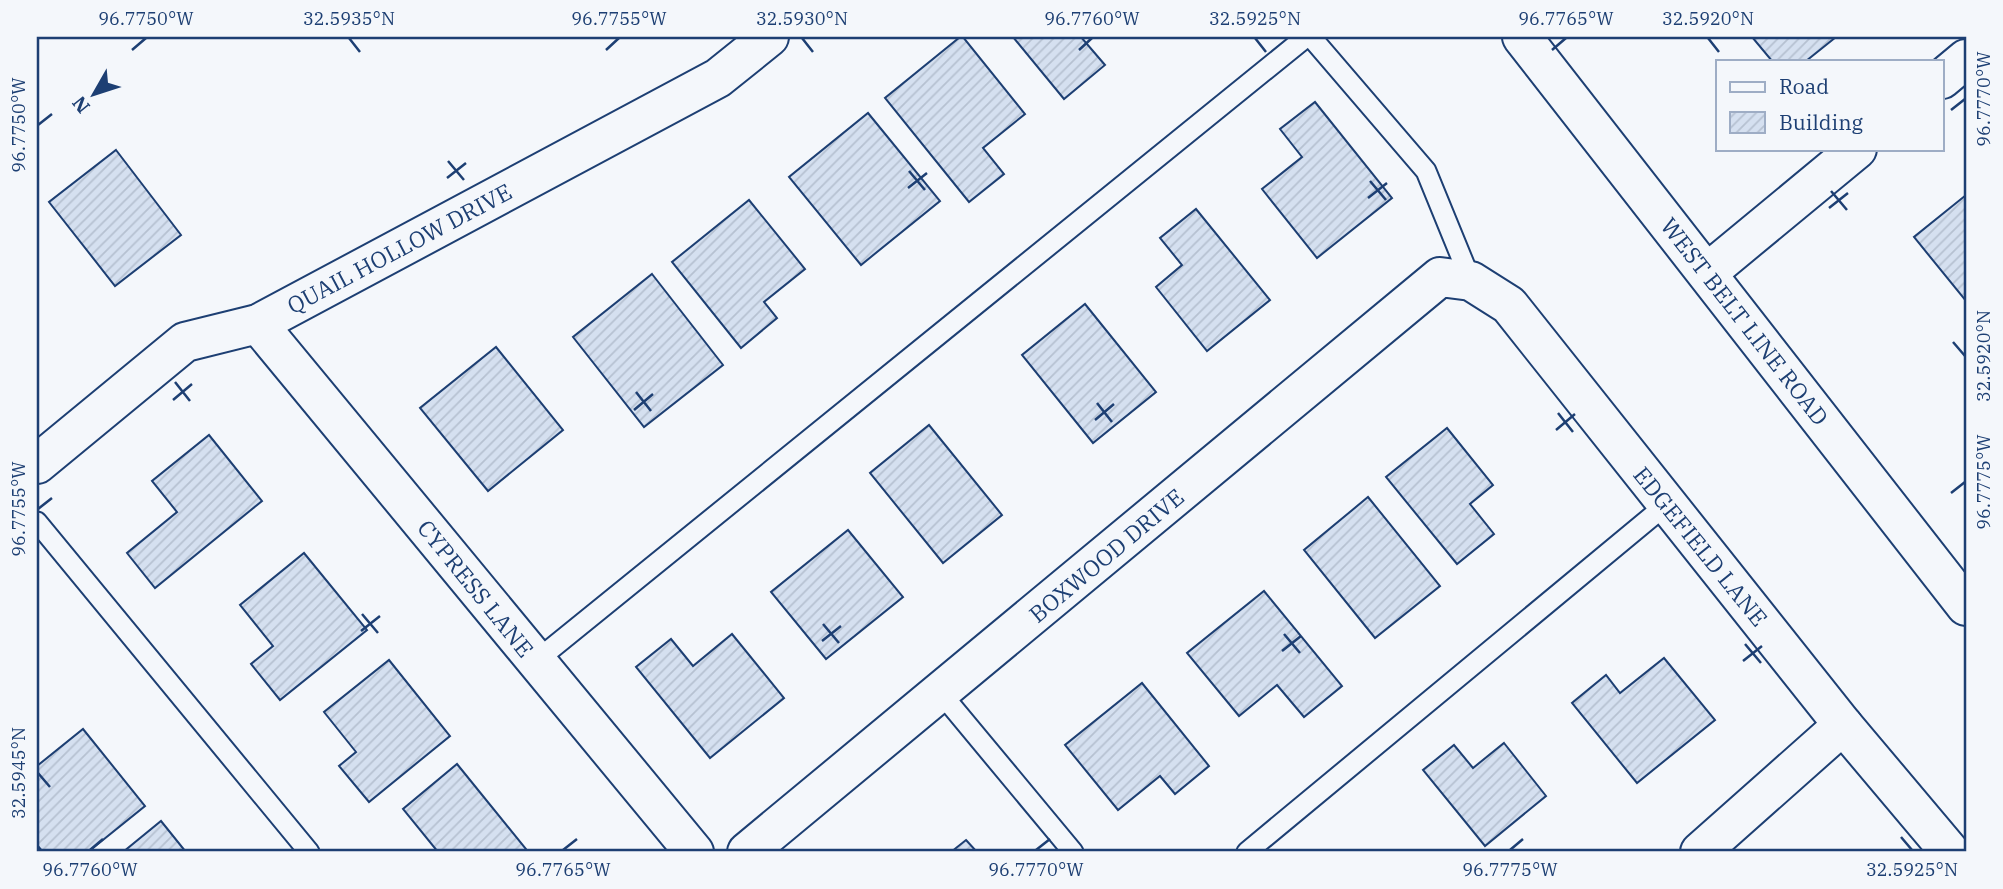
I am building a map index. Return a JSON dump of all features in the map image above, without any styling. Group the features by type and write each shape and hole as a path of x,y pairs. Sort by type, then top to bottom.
{"street":[{"name":"QUAIL HOLLOW DRIVE","path":"37,464 185,342 258,324 718,78 769,37"},
{"name":"WEST BELT LINE ROAD","path":"1522,37 1966,606"},
{"path":"1944,77 1966,59"},
{"path":"1707,273 1856,150"},
{"name":"BOXWOOD DRIVE","path":"747,852 1440,277 1471,281"},
{"name":"EDGEFIELD LANE","path":"1471,281 1508,305 1843,725 1950,852"},
{"name":"CYPRESS LANE","path":"258,324 694,852"},
{"path":"1700,852 1843,725"}],"lane":[{"path":"536,661 1306,37"},
{"path":"1311,37 1426,171 1471,281"},
{"path":"1247,852 1667,504"},
{"path":"37,522 309,852"},
{"path":"940,692 1073,852"}],"building":[{"path":"963,37 1025,114 983,148 1004,174 969,202 885,98"},
{"path":"1013,37 1081,37 1105,65 1064,99"},
{"path":"1752,37 1836,37 1807,60 1771,60"},
{"path":"1315,102 1392,198 1317,258 1262,189 1302,157 1280,129"},
{"path":"868,113 940,201 861,265 789,177"},
{"path":"116,150 181,235 115,286 49,202"},
{"path":"1966,195 1966,301 1914,237"},
{"path":"749,200 805,269 764,302 777,318 741,348 672,262"},
{"path":"1196,209 1270,300 1207,351 1156,287 1182,265 1160,238"},
{"path":"652,274 723,365 644,427 573,337"},
{"path":"1085,304 1156,392 1093,443 1022,355"},
{"path":"496,347 563,430 488,491 420,408"},
{"path":"929,425 1002,515 943,563 870,473"},
{"path":"1447,428 1493,485 1470,504 1494,534 1457,564 1386,477"},
{"path":"209,435 262,501 155,588 127,553 177,512 152,481"},
{"path":"1368,497 1440,586 1375,638 1304,550"},
{"path":"848,530 903,597 826,659 771,592"},
{"path":"304,553 367,630 280,700 251,664 273,646 240,605"},
{"path":"1264,591 1342,686 1304,717 1277,685 1239,716 1187,653"},
{"path":"732,634 784,698 710,758 636,667 671,639 693,666"},
{"path":"1664,658 1715,720 1637,783 1572,703 1606,675 1620,693"},
{"path":"389,660 450,736 369,802 339,766 356,752 324,712"},
{"path":"1142,683 1209,766 1175,794 1160,776 1118,810 1065,745"},
{"path":"83,729 145,806 88,852 43,852 37,845 37,766"},
{"path":"1504,743 1546,796 1485,846 1423,770 1454,745 1473,768"},
{"path":"457,764 526,849 522,852 438,852 403,809"},
{"path":"161,821 186,852 123,852"},
{"path":"966,840 977,852 951,852"}]}
